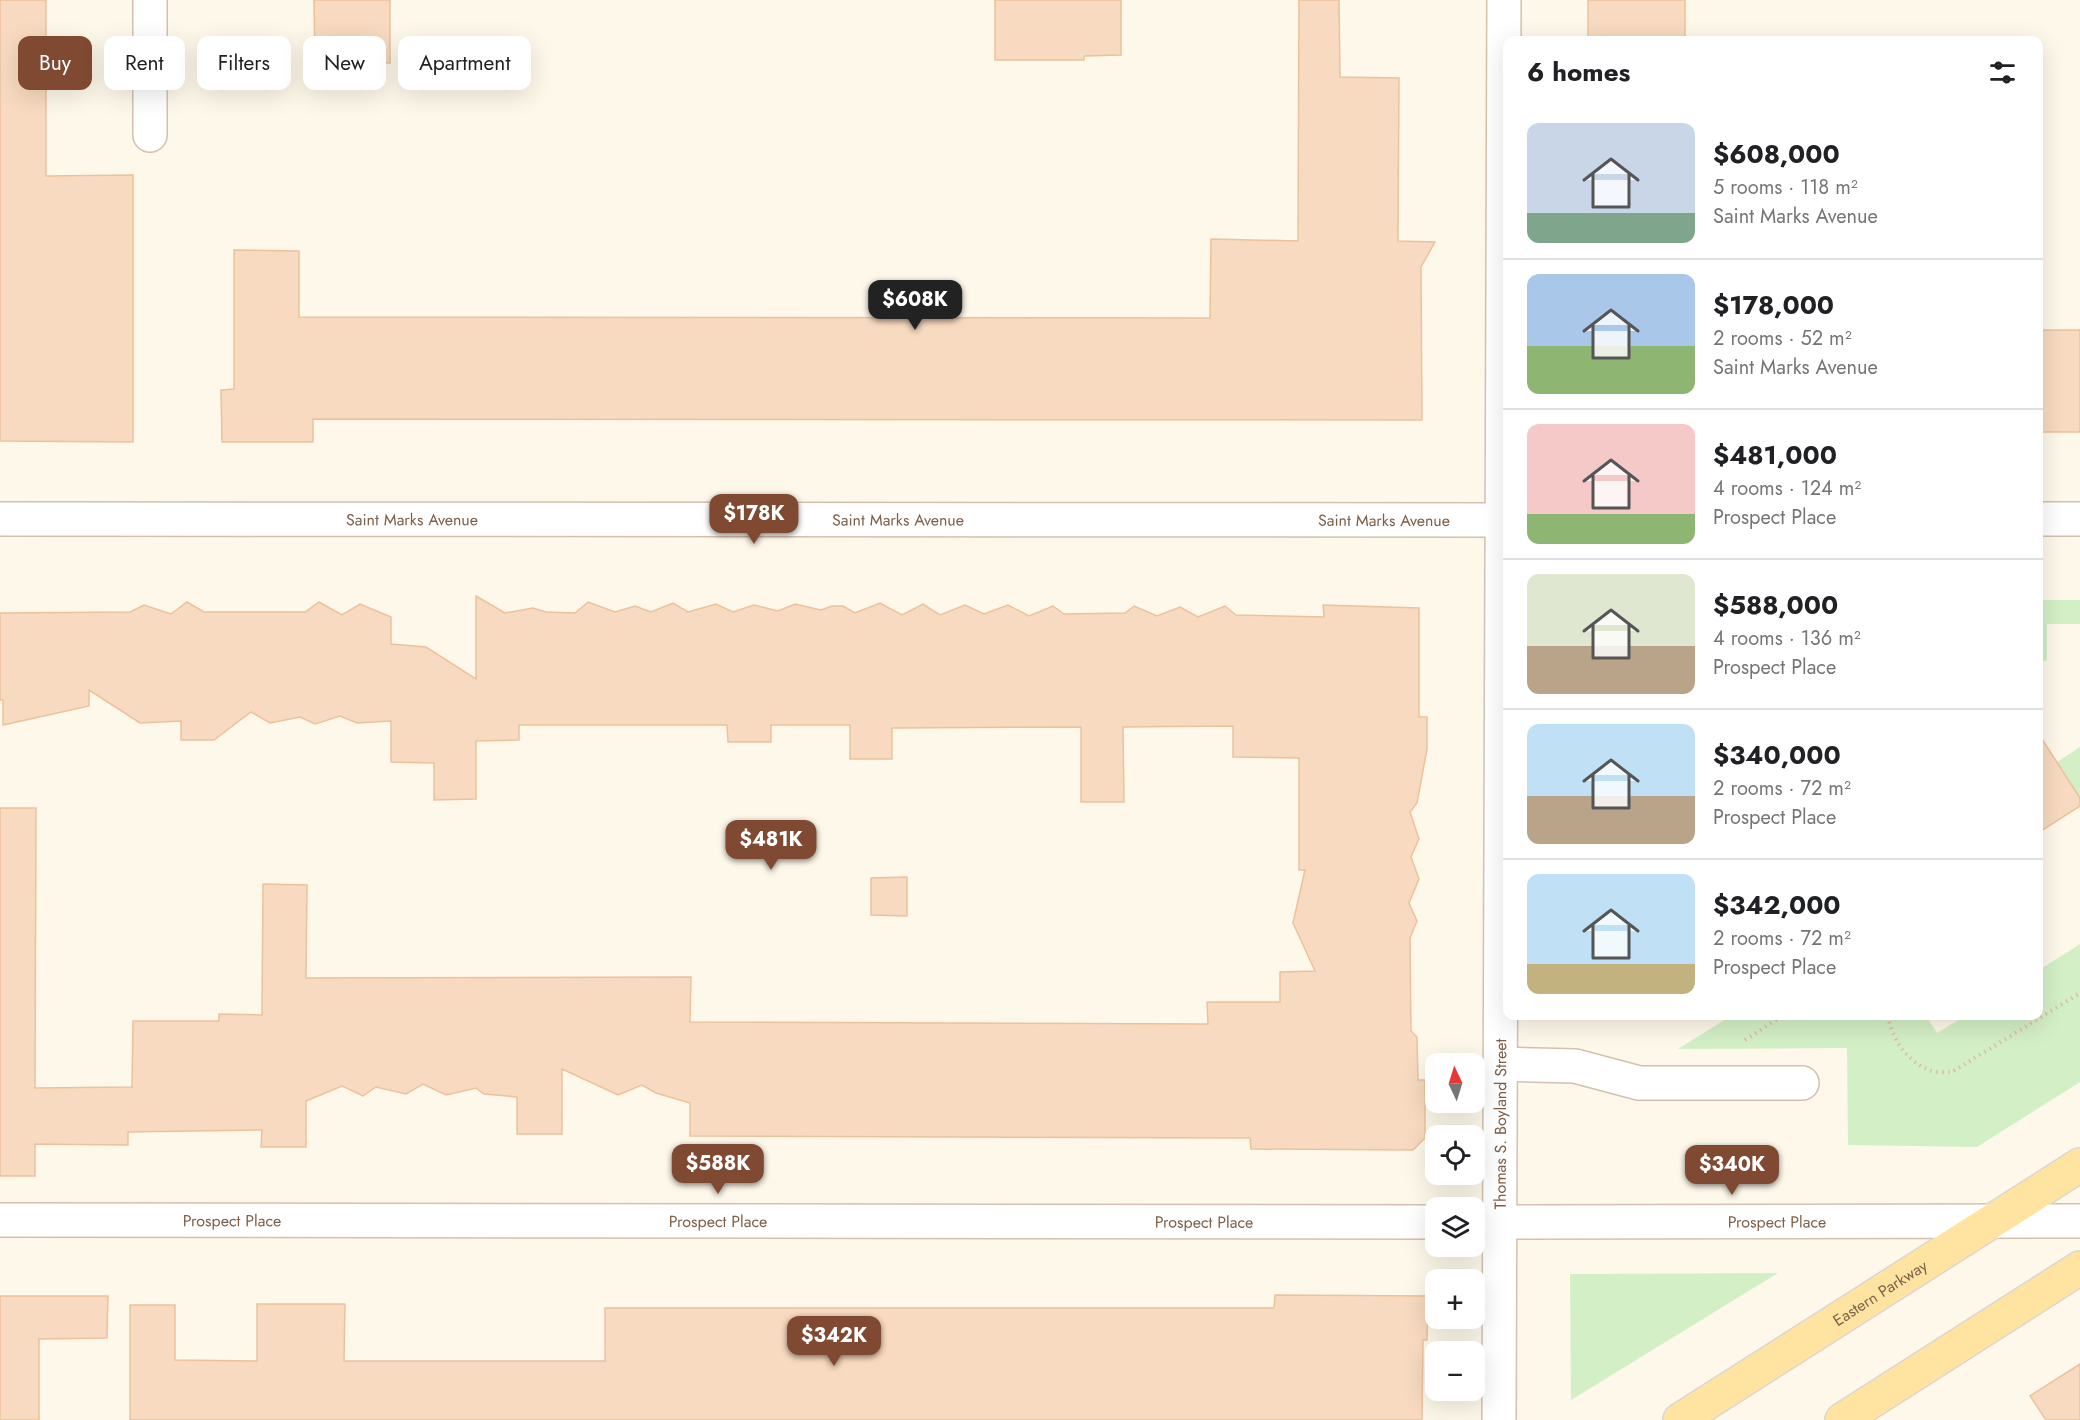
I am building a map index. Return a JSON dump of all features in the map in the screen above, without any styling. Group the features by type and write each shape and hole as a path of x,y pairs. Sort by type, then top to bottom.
{"main road":[{"name":"Eastern Parkway","path":"1680,1420 2080,1165"},
{"path":"1842,1420 2080,1268"}],"street":[{"path":"150,0 150,135"},
{"name":"Thomas S. Boyland Street","path":"1504,0 1504,36"},
{"name":"Saint Marks Avenue","path":"0,519 1503,520"},
{"path":"2043,519 2080,519"},
{"name":"Thomas S. Boyland Street","path":"1499,1420 1487,1222 1500,1064 1503,738"},
{"path":"1500,1064 1575,1066 1639,1083 1802,1083"},
{"name":"Prospect Place","path":"0,1220 1425,1222"},
{"name":"Prospect Place","path":"1487,1222 2080,1221"}],"path":[{"path":"2043,1016 2080,993"},
{"path":"1889,1020 1892,1034 1906,1054 1930,1071 1952,1072 2036,1020"}],"green space":[{"path":"2043,600 2080,600 2080,624 2047,624 2047,661 2043,661"},
{"path":"2080,747 2080,798 2057,762"},
{"path":"2080,944 2080,1082 1977,1147 1848,1145 1847,1048 1678,1049 1725,1020 1929,1020 1937,1033 1958,1020 2043,1020 2043,967"},
{"path":"1778,1273 1571,1400 1570,1274"}],"building":[{"path":"0,0 46,0 46,36 18,36 18,90 46,90 46,176 133,175 133,442 0,441"},
{"path":"314,0 390,0 390,63 386,63 386,36 315,36"},
{"path":"995,0 1121,0 1121,55 1084,56 1084,60 995,60"},
{"path":"1299,0 1339,0 1340,77 1399,78 1398,241 1435,242 1421,267 1422,420 313,419 313,442 222,442 221,390 234,389 234,250 299,251 299,317 1210,318 1211,239 1298,241"},
{"path":"1588,0 1685,0 1685,36 1588,36"},
{"path":"2043,330 2080,330 2080,432 2043,432"},
{"path":"476,596 505,613 533,608 546,612 575,613 588,602 615,612 635,606 651,612 673,603 688,612 716,604 733,612 754,605 778,611 795,604 821,610 832,606 843,606 855,613 880,603 902,615 923,604 940,615 965,605 984,614 1008,605 1029,616 1053,606 1064,614 1125,613 1134,606 1157,616 1180,607 1198,617 1225,606 1236,615 1324,617 1323,605 1419,608 1419,717 1427,717 1427,749 1417,803 1410,812 1419,839 1411,857 1419,879 1409,903 1417,921 1410,938 1411,1031 1417,1037 1418,1080 1425,1080 1425,1138 1413,1150 1251,1149 1250,1138 690,1136 690,1103 656,1093 642,1085 618,1095 562,1069 562,1134 517,1134 517,1097 484,1094 476,1088 446,1095 423,1084 406,1094 376,1087 363,1096 342,1086 306,1101 306,1147 261,1147 262,1130 128,1132 128,1145 35,1144 35,1176 0,1176 0,808 36,808 35,1088 132,1087 133,1021 219,1021 219,1014 262,1015 263,884 307,885 306,978 691,977 690,1022 1208,1024 1207,1002 1280,1002 1280,972 1315,971 1293,923 1305,870 1299,870 1299,758 1233,757 1233,726 1123,727 1124,802 1081,802 1081,727 892,728 892,759 850,759 850,725 771,725 771,742 728,742 727,725 519,725 519,740 476,741 476,799 434,800 434,763 391,762 391,721 357,723 340,716 315,724 300,717 270,723 251,712 214,740 181,740 181,721 140,723 89,690 89,706 3,725 3,700 0,700 0,613 130,612 144,605 171,614 187,602 204,612 305,612 319,602 342,615 360,604 391,617 391,644 426,647 476,679"},
{"path":"2043,741 2080,798 2080,806 2043,830"},
{"path":"907,877 907,916 871,915 871,878"},
{"path":"1275,1295 1425,1296 1427,1340 1423,1340 1422,1420 130,1420 130,1305 175,1305 175,1360 257,1361 257,1304 345,1304 344,1361 605,1361 605,1308 1274,1308"},
{"path":"0,1296 108,1296 107,1338 39,1339 39,1420 0,1420"},
{"path":"2080,1364 2080,1420 2046,1420 2030,1396"}]}
